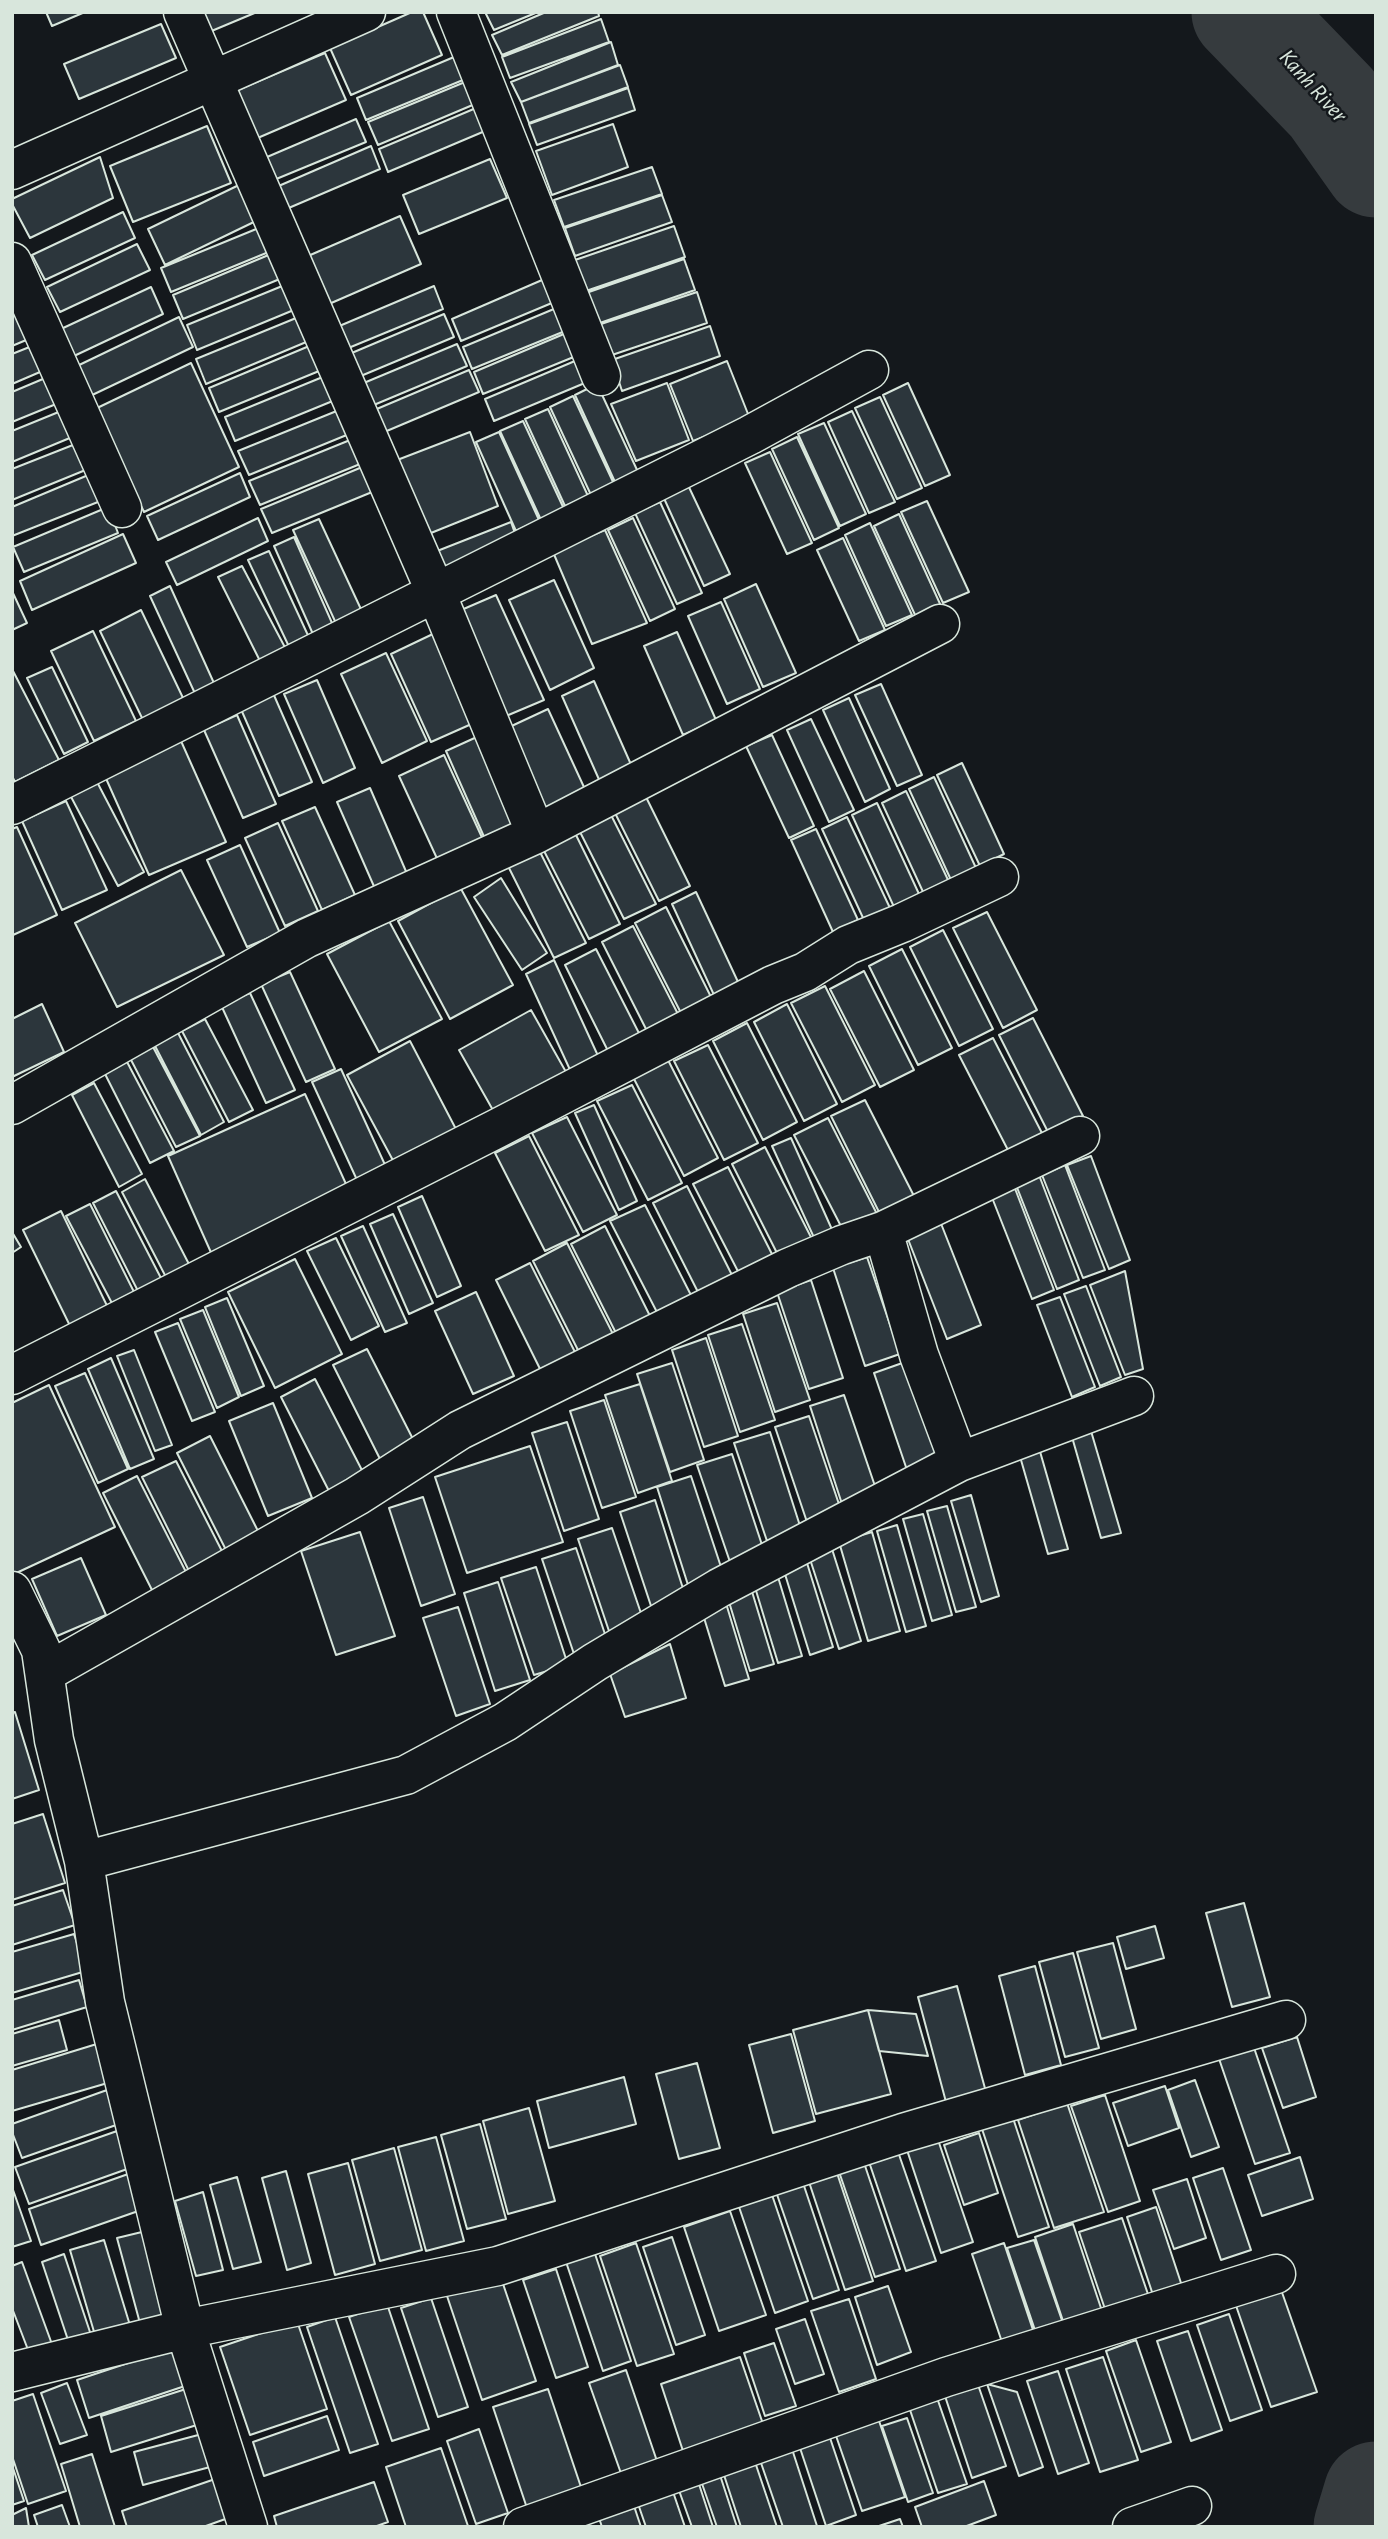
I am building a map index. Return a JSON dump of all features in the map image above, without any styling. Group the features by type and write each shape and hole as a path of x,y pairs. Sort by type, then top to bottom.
{"street":[{"path":"183,12 436,593 536,834"},
{"path":"12,170 366,12"},
{"path":"456,12 601,376"},
{"path":"12,262 122,508"},
{"path":"12,805 738,441 869,370"},
{"path":"12,1105 307,938 536,834 940,624"},
{"path":"12,1375 773,985 805,972 848,945 902,923 999,877"},
{"path":"45,1673 357,1496 460,1430 788,1268 883,1231 1080,1136"},
{"path":"883,1231 919,1355 959,1462"},
{"path":"84,1861 406,1775 505,1722 595,1662 719,1588 959,1462 1134,1396"},
{"path":"12,1591 41,1650 54,1741 84,1861 105,2002 184,2329 241,2525"},
{"path":"12,2372 184,2329 498,2266 903,2133 1286,2020"},
{"path":"523,2527 946,2377 1276,2274"},
{"path":"1132,2527 1192,2506"}],"building":[{"path":"46,12 85,12 52,26"},
{"path":"193,12 257,12 202,35"},
{"path":"412,12 423,12 442,55 351,95 330,48"},
{"path":"485,12 538,12 494,30"},
{"path":"546,12 598,12 599,16 502,55 492,35"},
{"path":"601,19 609,42 510,78 502,57"},
{"path":"161,24 176,58 79,99 64,64"},
{"path":"611,42 618,65 521,102 511,82"},
{"path":"325,53 346,100 253,140 233,92"},
{"path":"454,57 463,80 366,120 357,98"},
{"path":"620,65 628,87 529,123 521,102"},
{"path":"465,82 475,104 378,145 368,122"},
{"path":"628,88 635,110 537,145 529,124"},
{"path":"476,108 485,131 388,172 379,149"},
{"path":"356,119 366,142 269,182 260,160"},
{"path":"613,124 628,167 552,195 536,151"},
{"path":"207,126 231,183 133,222 110,166"},
{"path":"371,146 380,169 284,210 274,188"},
{"path":"100,157 113,198 30,238 12,199"},
{"path":"490,159 507,198 419,234 403,195"},
{"path":"652,167 662,194 564,227 554,200"},
{"path":"241,184 258,220 165,265 148,229"},
{"path":"662,195 672,222 575,256 565,228"},
{"path":"123,212 135,238 45,280 32,255"},
{"path":"400,216 421,264 329,304 308,256"},
{"path":"266,225 276,249 171,292 161,268"},
{"path":"674,226 685,257 586,291 575,260"},
{"path":"137,244 150,270 60,312 47,287"},
{"path":"278,251 287,276 183,319 173,295"},
{"path":"684,259 695,290 597,324 586,293"},
{"path":"549,277 559,300 461,341 452,319"},
{"path":"292,282 301,307 197,350 187,325"},
{"path":"434,286 443,309 346,349 337,327"},
{"path":"151,287 163,314 74,356 61,329"},
{"path":"697,292 707,323 609,356 598,325"},
{"path":"561,306 570,329 472,369 463,347"},
{"path":"20,312 31,338 12,346 12,315"},
{"path":"444,314 454,337 356,378 347,355"},
{"path":"301,316 311,340 206,384 196,359"},
{"path":"179,317 193,347 88,397 75,367"},
{"path":"710,326 720,356 622,391 612,360"},
{"path":"571,331 581,354 483,394 474,372"},
{"path":"37,344 47,369 12,384 12,354"},
{"path":"314,344 324,369 219,412 209,388"},
{"path":"457,344 467,366 369,407 359,385"},
{"path":"582,358 592,380 494,421 485,399"},
{"path":"727,361 750,419 693,441 670,384"},
{"path":"191,363 239,467 144,512 95,409"},
{"path":"469,370 479,392 382,433 372,411"},
{"path":"330,374 340,398 235,441 225,417"},
{"path":"50,376 61,402 12,422 12,392"},
{"path":"667,383 689,440 636,461 611,404"},
{"path":"908,383 950,475 925,486 883,395"},
{"path":"597,384 638,472 615,482 575,395"},
{"path":"573,396 614,484 591,495 550,407"},
{"path":"880,397 922,488 897,499 855,408"},
{"path":"344,408 354,432 249,475 238,451"},
{"path":"66,409 77,435 12,462 12,431"},
{"path":"548,409 588,496 565,506 525,419"},
{"path":"852,411 895,502 869,513 828,422"},
{"path":"523,421 564,509 541,520 500,431"},
{"path":"824,423 866,514 840,526 798,434"},
{"path":"470,432 498,506 421,537 392,462"},
{"path":"499,432 539,520 516,531 476,442"},
{"path":"797,437 839,528 814,540 772,449"},
{"path":"355,438 365,462 260,505 249,481"},
{"path":"78,443 88,469 12,500 12,469"},
{"path":"770,452 812,543 787,554 745,463"},
{"path":"367,465 377,490 272,533 261,509"},
{"path":"93,473 103,500 12,536 12,507"},
{"path":"240,473 250,497 158,540 147,516"},
{"path":"687,483 730,574 704,586 662,494"},
{"path":"927,501 969,592 943,603 901,512"},
{"path":"660,502 702,593 677,604 635,513"},
{"path":"108,507 118,533 24,572 13,547"},
{"path":"899,514 941,606 916,617 874,526"},
{"path":"258,518 268,541 177,585 166,562"},
{"path":"633,518 675,609 650,621 608,530"},
{"path":"319,519 366,620 340,632 293,530"},
{"path":"511,522 519,545 436,578 427,555"},
{"path":"870,523 912,615 886,626 845,535"},
{"path":"605,530 647,623 592,644 553,552"},
{"path":"123,534 136,563 32,610 20,581"},
{"path":"294,537 336,632 316,641 274,546"},
{"path":"843,538 885,630 859,641 817,550"},
{"path":"269,551 312,644 292,653 248,560"},
{"path":"242,566 289,655 263,667 218,577"},
{"path":"554,580 594,668 550,690 509,600"},
{"path":"756,584 796,673 763,687 724,599"},
{"path":"170,586 218,692 198,700 150,596"},
{"path":"12,591 27,623 12,630"},
{"path":"496,595 544,700 499,719 452,614"},
{"path":"721,602 760,689 727,704 688,616"},
{"path":"141,610 184,700 143,720 100,631"},
{"path":"93,631 136,721 94,741 51,651"},
{"path":"677,632 716,720 683,735 644,646"},
{"path":"435,633 476,722 431,742 391,654"},
{"path":"386,653 427,741 382,763 341,674"},
{"path":"52,667 88,742 64,754 27,678"},
{"path":"12,669 59,760 15,782 12,776"},
{"path":"317,680 355,768 323,783 284,694"},
{"path":"594,681 633,769 601,784 562,696"},
{"path":"881,684 922,775 897,786 855,695"},
{"path":"273,693 312,782 279,796 240,707"},
{"path":"849,698 890,789 865,802 823,710"},
{"path":"548,709 589,798 544,818 503,730"},
{"path":"237,715 276,804 243,818 204,730"},
{"path":"811,719 854,810 829,822 787,730"},
{"path":"772,735 814,826 789,838 746,746"},
{"path":"479,736 518,825 485,839 446,751"},
{"path":"181,741 226,842 149,875 104,774"},
{"path":"444,755 485,844 440,865 399,776"},
{"path":"962,763 1004,854 980,866 937,775"},
{"path":"934,777 976,868 951,880 909,789"},
{"path":"96,780 144,872 118,886 69,793"},
{"path":"370,788 408,876 376,891 337,802"},
{"path":"906,791 949,882 924,894 882,803"},
{"path":"644,793 690,886 659,901 613,809"},
{"path":"66,801 107,890 62,910 22,821"},
{"path":"877,803 919,894 894,907 852,815"},
{"path":"315,807 355,895 322,910 282,821"},
{"path":"609,811 656,904 624,919 578,828"},
{"path":"847,817 890,908 864,920 822,829"},
{"path":"278,823 318,911 285,926 245,838"},
{"path":"17,827 57,915 13,935 12,829"},
{"path":"816,829 858,920 833,932 791,840"},
{"path":"574,831 620,924 589,939 542,847"},
{"path":"240,845 280,933 247,947 207,860"},
{"path":"539,850 586,943 554,958 508,866"},
{"path":"181,870 224,955 117,1007 75,923"},
{"path":"501,878 547,953 522,970 474,897"},
{"path":"460,887 513,985 450,1019 398,921"},
{"path":"696,892 739,984 714,995 672,904"},
{"path":"666,907 712,999 682,1015 635,923"},
{"path":"987,912 1037,1010 1003,1028 953,928"},
{"path":"389,921 442,1019 379,1052 327,954"},
{"path":"633,926 680,1018 648,1033 602,942"},
{"path":"943,930 993,1029 959,1046 910,947"},
{"path":"596,949 643,1041 611,1057 565,965"},
{"path":"902,949 952,1048 918,1065 869,966"},
{"path":"554,960 599,1058 571,1072 526,974"},
{"path":"864,971 914,1070 880,1087 830,989"},
{"path":"290,972 335,1069 306,1082 261,984"},
{"path":"825,986 875,1085 842,1102 791,1003"},
{"path":"250,993 295,1090 266,1103 221,1005"},
{"path":"42,1004 64,1052 12,1077 12,1019"},
{"path":"787,1004 837,1104 804,1121 754,1022"},
{"path":"531,1010 566,1072 494,1112 459,1050"},
{"path":"1033,1018 1083,1116 1049,1134 999,1035"},
{"path":"205,1019 253,1110 229,1122 182,1031"},
{"path":"747,1023 797,1122 763,1140 713,1041"},
{"path":"177,1031 224,1122 201,1135 154,1044"},
{"path":"993,1038 1044,1137 1010,1154 959,1055"},
{"path":"410,1041 458,1133 396,1166 347,1075"},
{"path":"152,1045 200,1136 176,1147 129,1056"},
{"path":"708,1045 758,1143 724,1160 674,1061"},
{"path":"126,1060 174,1151 150,1163 104,1072"},
{"path":"668,1060 718,1158 684,1176 633,1077"},
{"path":"341,1069 386,1167 357,1180 312,1082"},
{"path":"94,1083 142,1174 119,1187 72,1095"},
{"path":"632,1085 682,1183 648,1200 597,1101"},
{"path":"305,1094 351,1195 213,1257 168,1156"},
{"path":"865,1100 915,1198 881,1216 831,1116"},
{"path":"594,1105 637,1201 619,1210 575,1113"},
{"path":"567,1117 617,1215 583,1232 532,1133"},
{"path":"828,1118 878,1216 845,1234 794,1135"},
{"path":"529,1136 579,1235 545,1251 495,1153"},
{"path":"791,1138 834,1234 816,1242 772,1146"},
{"path":"765,1147 816,1247 782,1263 732,1164"},
{"path":"1091,1156 1130,1260 1109,1269 1067,1165"},
{"path":"1065,1165 1105,1270 1083,1278 1042,1175"},
{"path":"728,1167 778,1266 744,1283 693,1184"},
{"path":"1039,1175 1079,1280 1057,1289 1016,1185"},
{"path":"145,1179 192,1270 169,1283 122,1192"},
{"path":"687,1186 737,1285 703,1302 653,1203"},
{"path":"1014,1186 1054,1290 1032,1299 991,1195"},
{"path":"116,1191 163,1282 140,1295 93,1203"},
{"path":"422,1196 461,1286 437,1297 398,1207"},
{"path":"90,1204 136,1296 114,1307 66,1216"},
{"path":"645,1205 695,1303 661,1320 610,1221"},
{"path":"61,1211 112,1316 74,1334 23,1230"},
{"path":"393,1214 433,1303 409,1314 370,1224"},
{"path":"940,1221 981,1325 947,1339 906,1234"},
{"path":"363,1226 407,1323 385,1332 341,1236"},
{"path":"605,1226 655,1326 621,1343 571,1244"},
{"path":"12,1232 21,1247 12,1253"},
{"path":"336,1238 379,1326 351,1340 307,1251"},
{"path":"567,1243 617,1342 583,1360 533,1261"},
{"path":"867,1257 900,1354 865,1366 833,1268"},
{"path":"295,1259 342,1354 275,1388 228,1292"},
{"path":"530,1263 580,1362 545,1379 496,1280"},
{"path":"1125,1271 1143,1369 1125,1375 1090,1285"},
{"path":"811,1280 843,1378 809,1389 777,1292"},
{"path":"1086,1286 1121,1377 1100,1386 1064,1294"},
{"path":"476,1292 514,1376 473,1394 435,1311"},
{"path":"1060,1297 1095,1387 1072,1397 1037,1305"},
{"path":"227,1298 264,1386 241,1396 205,1307"},
{"path":"777,1303 810,1400 775,1412 743,1314"},
{"path":"203,1310 239,1397 217,1408 180,1319"},
{"path":"178,1323 215,1412 192,1421 155,1332"},
{"path":"742,1324 775,1420 740,1432 708,1335"},
{"path":"706,1338 738,1436 704,1447 672,1350"},
{"path":"367,1349 417,1447 383,1465 333,1365"},
{"path":"134,1350 172,1445 155,1451 117,1356"},
{"path":"111,1358 154,1459 130,1469 88,1369"},
{"path":"908,1361 941,1459 907,1470 874,1373"},
{"path":"672,1363 704,1460 670,1472 637,1374"},
{"path":"85,1373 128,1469 98,1483 55,1386"},
{"path":"315,1379 366,1478 331,1495 281,1397"},
{"path":"640,1384 672,1481 638,1493 605,1395"},
{"path":"49,1385 115,1527 12,1575 12,1403"},
{"path":"844,1395 877,1492 842,1504 810,1406"},
{"path":"604,1400 636,1497 602,1508 570,1411"},
{"path":"273,1403 312,1498 268,1516 229,1421"},
{"path":"809,1416 842,1513 808,1525 775,1427"},
{"path":"567,1422 599,1519 564,1531 532,1433"},
{"path":"1091,1431 1121,1533 1101,1538 1072,1437"},
{"path":"770,1432 801,1529 767,1541 734,1443"},
{"path":"210,1436 260,1535 227,1552 177,1453"},
{"path":"530,1446 563,1542 467,1573 435,1477"},
{"path":"1039,1448 1068,1549 1048,1554 1019,1453"},
{"path":"732,1454 764,1551 730,1562 697,1465"},
{"path":"176,1461 226,1559 192,1577 142,1477"},
{"path":"137,1476 187,1574 153,1592 103,1493"},
{"path":"691,1476 723,1573 688,1585 657,1487"},
{"path":"971,1495 999,1596 981,1602 951,1501"},
{"path":"423,1497 455,1594 421,1606 389,1508"},
{"path":"655,1500 686,1598 652,1609 620,1512"},
{"path":"947,1506 976,1607 956,1612 927,1511"},
{"path":"923,1514 952,1615 932,1621 903,1519"},
{"path":"897,1525 926,1626 906,1632 877,1531"},
{"path":"612,1528 645,1625 611,1637 578,1539"},
{"path":"360,1532 395,1636 336,1655 301,1551"},
{"path":"872,1532 900,1631 868,1641 839,1542"},
{"path":"576,1548 609,1646 575,1657 542,1559"},
{"path":"832,1549 861,1641 839,1649 809,1556"},
{"path":"81,1558 106,1615 57,1636 32,1579"},
{"path":"807,1563 833,1647 810,1655 784,1571"},
{"path":"536,1567 568,1665 534,1675 501,1578"},
{"path":"778,1577 802,1656 778,1663 754,1584"},
{"path":"498,1582 530,1680 495,1691 464,1593"},
{"path":"750,1585 774,1664 750,1671 726,1592"},
{"path":"725,1600 749,1679 725,1686 701,1608"},
{"path":"458,1607 490,1704 456,1716 423,1618"},
{"path":"670,1644 686,1698 625,1717 610,1674"},
{"path":"15,1712 39,1790 12,1799 12,1713"},
{"path":"43,1814 65,1883 12,1900 12,1824"},
{"path":"63,1890 75,1925 12,1945 12,1906"},
{"path":"1244,1903 1270,1997 1232,2007 1206,1913"},
{"path":"1155,1926 1164,1958 1126,1969 1117,1937"},
{"path":"74,1934 86,1971 12,1993 12,1952"},
{"path":"1113,1943 1136,2029 1101,2039 1077,1952"},
{"path":"1073,1953 1099,2048 1065,2057 1039,1962"},
{"path":"1035,1966 1061,2065 1025,2075 999,1976"},
{"path":"79,1980 87,2007 12,2030 12,2000"},
{"path":"957,1986 986,2092 946,2102 918,1997"},
{"path":"868,2010 916,2014 928,2056 879,2051"},
{"path":"868,2010 891,2094 816,2114 793,2030"},
{"path":"59,2020 67,2050 12,2066 12,2034"},
{"path":"791,2034 815,2121 773,2133 749,2045"},
{"path":"1297,2037 1316,2097 1283,2108 1262,2048"},
{"path":"1251,2039 1290,2153 1255,2164 1216,2050"},
{"path":"100,2043 111,2082 12,2111 12,2070"},
{"path":"697,2063 720,2148 679,2159 656,2074"},
{"path":"624,2077 636,2124 549,2148 537,2101"},
{"path":"1195,2080 1219,2147 1191,2157 1168,2090"},
{"path":"1165,2086 1179,2128 1128,2146 1113,2103"},
{"path":"107,2090 119,2124 22,2158 12,2132 12,2124"},
{"path":"1105,2095 1140,2201 1108,2212 1071,2106"},
{"path":"1067,2103 1104,2212 1054,2228 1018,2120"},
{"path":"529,2108 555,2201 508,2214 483,2121"},
{"path":"1013,2118 1049,2227 1018,2237 982,2129"},
{"path":"480,2124 506,2219 467,2229 441,2135"},
{"path":"117,2131 130,2168 29,2204 15,2167"},
{"path":"979,2133 998,2193 964,2205 944,2145"},
{"path":"436,2137 464,2241 426,2251 398,2147"},
{"path":"937,2137 973,2242 941,2253 905,2144"},
{"path":"896,2146 936,2261 906,2271 867,2156"},
{"path":"394,2148 422,2250 380,2261 352,2160"},
{"path":"861,2154 900,2269 875,2277 836,2163"},
{"path":"1300,2157 1313,2199 1262,2216 1248,2175"},
{"path":"348,2163 375,2264 335,2275 308,2174"},
{"path":"834,2164 873,2281 845,2290 806,2173"},
{"path":"1223,2168 1251,2250 1221,2260 1193,2178"},
{"path":"286,2171 311,2263 287,2270 262,2178"},
{"path":"131,2173 144,2209 41,2245 29,2209"},
{"path":"800,2174 839,2290 813,2299 773,2183"},
{"path":"237,2177 261,2262 233,2269 210,2185"},
{"path":"1187,2179 1206,2238 1174,2249 1153,2190"},
{"path":"12,2187 31,2241 12,2247"},
{"path":"770,2189 808,2301 775,2313 737,2201"},
{"path":"203,2192 223,2270 196,2276 175,2201"},
{"path":"1156,2207 1182,2286 1153,2295 1127,2217"},
{"path":"730,2211 766,2315 719,2331 684,2227"},
{"path":"1122,2218 1151,2303 1108,2318 1079,2232"},
{"path":"1073,2224 1104,2317 1066,2330 1035,2237"},
{"path":"146,2231 170,2320 141,2327 117,2238"},
{"path":"672,2237 705,2335 676,2345 643,2247"},
{"path":"104,2240 132,2332 97,2342 70,2250"},
{"path":"1034,2240 1065,2329 1038,2339 1007,2248"},
{"path":"636,2243 674,2354 637,2366 600,2256"},
{"path":"1004,2243 1036,2339 1003,2345 972,2254"},
{"path":"593,2248 631,2361 603,2371 565,2259"},
{"path":"64,2254 94,2344 72,2352 42,2262"},
{"path":"22,2262 53,2347 30,2355 12,2308 12,2266"},
{"path":"556,2269 588,2367 556,2378 523,2280"},
{"path":"500,2275 536,2381 482,2400 446,2293"},
{"path":"1278,2281 1317,2392 1271,2407 1233,2297"},
{"path":"888,2286 911,2352 877,2365 855,2297"},
{"path":"431,2298 468,2407 438,2417 401,2308"},
{"path":"849,2299 876,2379 839,2392 811,2311"},
{"path":"387,2304 429,2429 392,2441 349,2317"},
{"path":"1229,2314 1262,2410 1230,2421 1197,2325"},
{"path":"335,2317 378,2444 350,2453 307,2327"},
{"path":"805,2319 824,2374 795,2384 776,2329"},
{"path":"297,2321 327,2409 250,2435 220,2347"},
{"path":"1188,2331 1222,2430 1191,2441 1157,2341"},
{"path":"1136,2340 1171,2442 1141,2452 1106,2351"},
{"path":"774,2343 796,2406 765,2416 744,2353"},
{"path":"182,2345 194,2383 89,2418 77,2380"},
{"path":"740,2357 763,2424 683,2451 661,2384"},
{"path":"1103,2357 1138,2460 1100,2472 1066,2369"},
{"path":"626,2370 659,2467 623,2479 589,2383"},
{"path":"1058,2371 1089,2463 1058,2474 1027,2381"},
{"path":"975,2376 1006,2466 972,2478 942,2387"},
{"path":"67,2383 87,2435 60,2444 41,2393"},
{"path":"987,2384 1017,2392 1043,2467 1019,2476"},
{"path":"189,2388 200,2424 111,2452 101,2416"},
{"path":"548,2389 584,2496 529,2514 493,2407"},
{"path":"935,2392 967,2484 938,2493 907,2401"},
{"path":"33,2394 66,2491 28,2504 12,2456 12,2401"},
{"path":"877,2415 905,2497 862,2511 834,2430"},
{"path":"327,2416 339,2450 264,2476 253,2442"},
{"path":"907,2418 933,2493 908,2502 882,2426"},
{"path":"826,2426 856,2515 826,2526 796,2436"},
{"path":"479,2429 508,2513 476,2524 447,2441"},
{"path":"202,2434 210,2467 143,2485 134,2452"},
{"path":"441,2448 468,2526 406,2527 386,2467"},
{"path":"792,2449 817,2526 814,2527 783,2527 760,2460"},
{"path":"92,2454 115,2527 80,2527 61,2464"},
{"path":"755,2462 777,2527 741,2527 723,2472"},
{"path":"12,2465 24,2501 12,2505"},
{"path":"718,2469 737,2527 717,2527 699,2475"},
{"path":"696,2475 713,2527 692,2527 676,2482"},
{"path":"218,2478 231,2517 203,2527 127,2527 122,2511"},
{"path":"984,2481 996,2515 964,2527 922,2527 915,2507"},
{"path":"374,2482 388,2522 374,2527 277,2527 274,2516"},
{"path":"670,2483 685,2527 646,2527 635,2495"},
{"path":"632,2500 641,2527 602,2527 597,2512"},
{"path":"62,2505 70,2527 38,2527 34,2515"},
{"path":"26,2508 29,2527 12,2527 12,2515"},
{"path":"900,2519 903,2527 876,2527"}],"waterway":[{"name":"Kanh River","path":"1244,12 1332,103 1376,165"},
{"name":"Kanh River","path":"1366,2527 1376,2494"}]}
